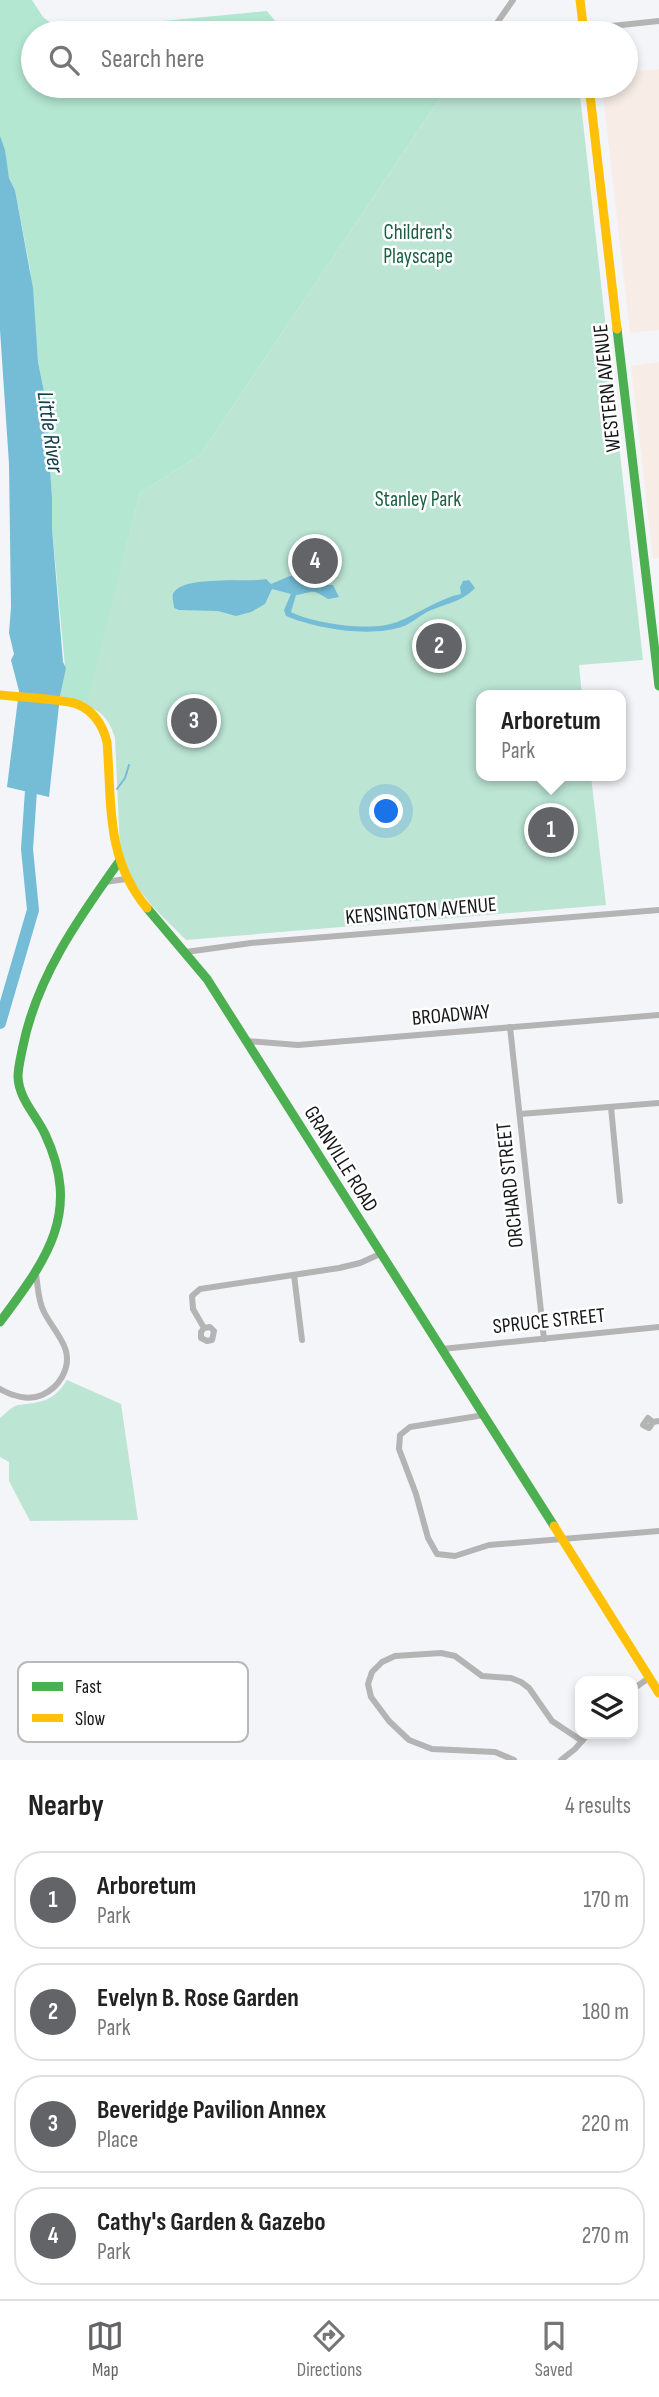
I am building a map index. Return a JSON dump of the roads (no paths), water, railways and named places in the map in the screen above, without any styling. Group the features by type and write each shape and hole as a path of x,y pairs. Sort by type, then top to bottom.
{"street":[{"path":"498,21 513,0"},
{"path":"580,0 583,21"},
{"path":"638,24 659,21"},
{"name":"WESTERN AVENUE","path":"590,98 655,616 659,686"},
{"name":"GRANVILLE ROAD","path":"4,695 82,705 93,714 104,730 111,821 118,863 126,879 143,906 186,952 247,1041 659,1693"},
{"path":"0,1322 36,1274 58,1230 62,1208 62,1189 52,1149 21,1094 18,1081 19,1064 41,989 62,948 118,863"},
{"path":"105,882 126,879"},
{"name":"KENSINGTON AVENUE","path":"186,952 264,942 659,910"},
{"name":"BROADWAY","path":"247,1041 298,1045 659,1015"},
{"name":"ORCHARD STREET","path":"510,1027 544,1339"},
{"path":"520,1114 659,1103"},
{"path":"611,1107 620,1201"},
{"path":"204,1328 192,1306 192,1296 198,1290 209,1286 354,1265 380,1254"},
{"path":"0,1389 15,1396 38,1397 55,1386 65,1370 66,1348 43,1309 36,1274"},
{"path":"294,1275 302,1340"},
{"name":"SPRUCE STREET","path":"442,1349 659,1327"},
{"path":"484,1415 414,1425 400,1435 399,1449 434,1551 448,1557 483,1546 659,1531"},
{"path":"514,1760 489,1751 432,1749 414,1744 396,1729 373,1701 368,1684 372,1672 382,1662 395,1656 441,1653 455,1656 482,1676 511,1678 521,1682 552,1721 582,1741 561,1760"},
{"path":"638,1686 649,1678"}],"water":[{"path":"0,136 9,178 15,190 33,288 38,362 45,396 52,528 63,662 66,668 60,696 49,797 7,787 19,691 11,660 14,654 9,633 9,464 0,330"},
{"path":"290,576 300,577 314,585 333,585 339,597 328,599 313,592 296,595 291,612 328,623 359,626 386,625 405,619 461,594 463,581 469,580 475,588 464,597 427,612 407,625 391,630 361,632 313,625 286,616 284,610 291,594 272,589 265,604 236,616 218,611 174,608 174,592 191,583 266,579 271,584"}],"waterway":[{"path":"117,789 125,778 129,765"},
{"name":"Little River","path":"0,1023 33,910 27,849 32,776"}],"place":[{"name":"Cathy's Garden & Gazebo","path":"315,561"},
{"name":"Evelyn B. Rose Garden","path":"439,646"},
{"name":"Beveridge Pavilion Annex","path":"194,721"},
{"name":"Arboretum","path":"551,830"}],"park label":[{"name":"Children's Playscape","path":"418,244"},
{"name":"Stanley Park","path":"418,499"}]}
